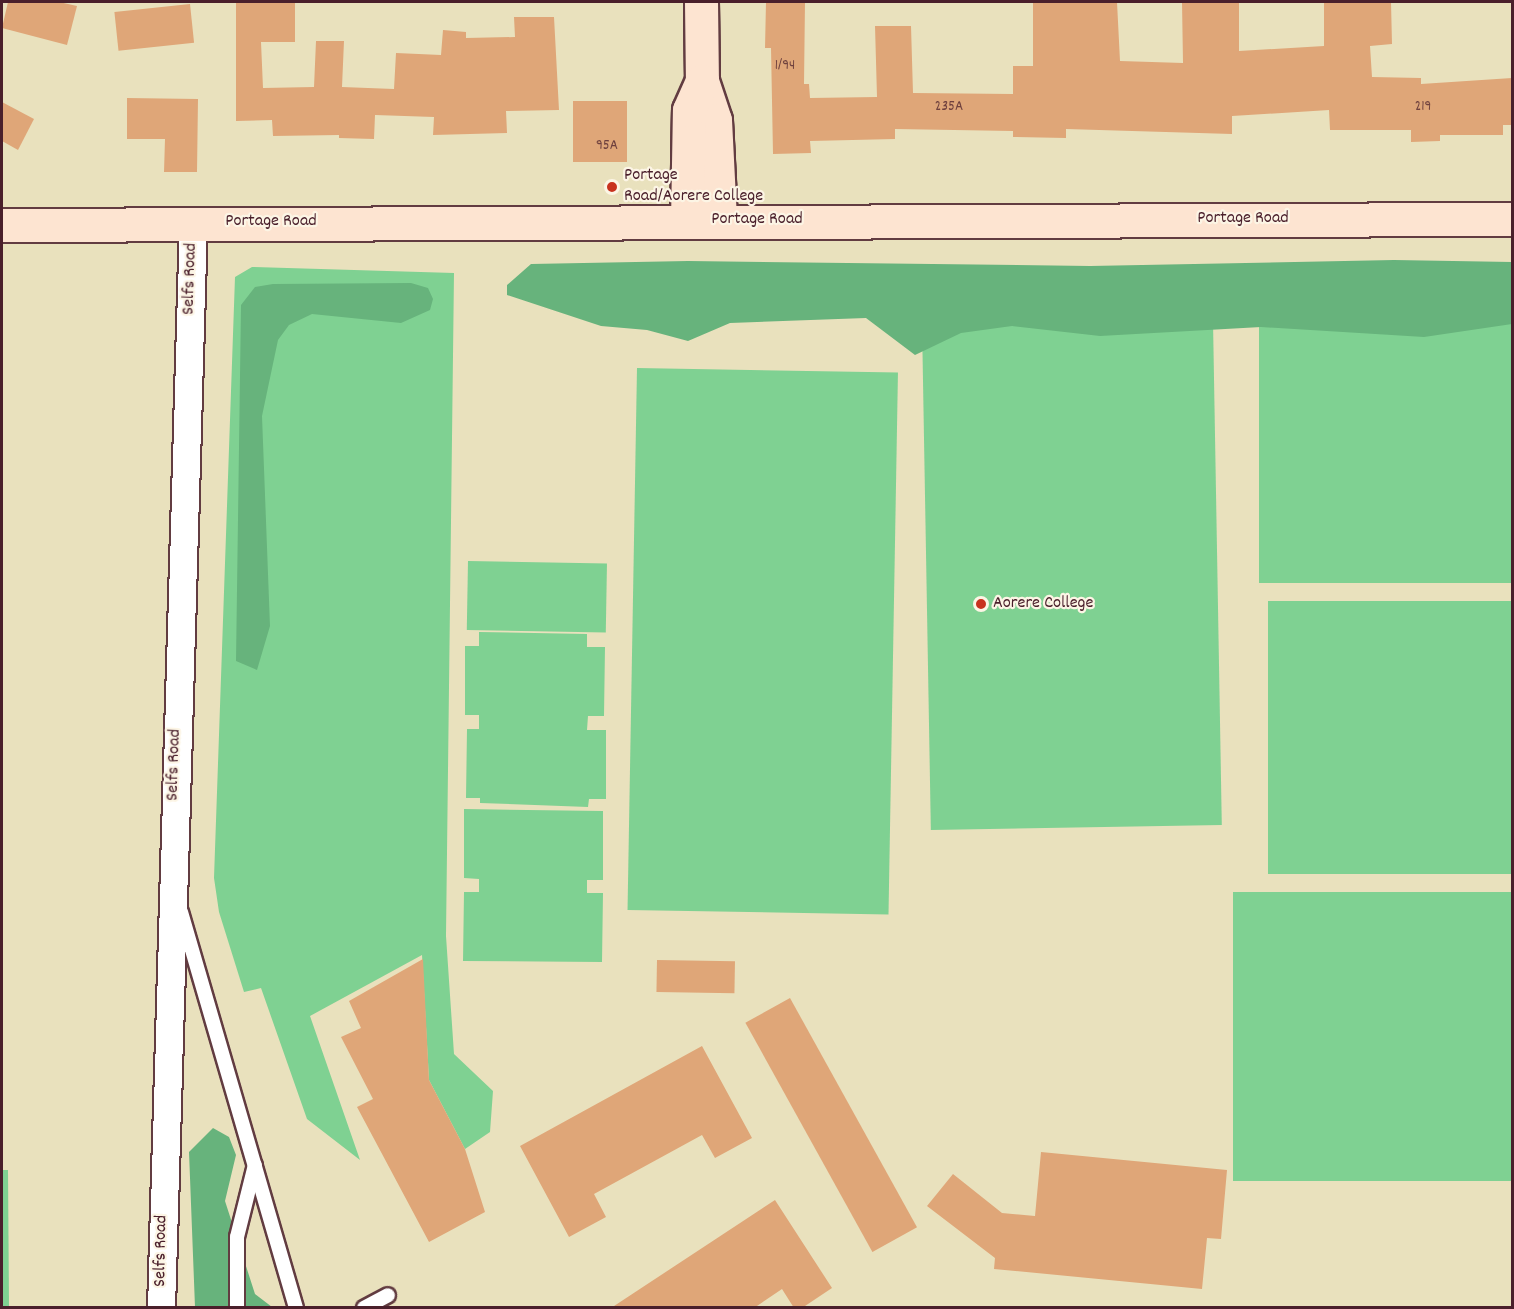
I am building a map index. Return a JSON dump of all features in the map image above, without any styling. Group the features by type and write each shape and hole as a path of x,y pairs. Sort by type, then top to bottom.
{"main road":[{"path":"701,2 702,81 715,120 720,220"},
{"path":"687,221 689,110 702,81"},
{"name":"Portage Road","path":"2,225 720,220 1512,219"}],"street":[{"name":"Selfs Road","path":"160,1308 171,880 193,223"}],"lane":[{"path":"171,880 296,1308"},
{"path":"237,1308 237,1237 255,1165"},
{"path":"364,1308 388,1295"}],"green space":[{"path":"1394,260 1512,262 1512,324 1424,337 1261,327 1100,336 1012,326 961,333 915,355 866,318 730,323 688,341 647,330 601,326 507,295 507,285 531,264 688,261 1090,266"},
{"path":"252,267 454,273 446,936 454,1054 493,1091 490,1132 465,1149 429,1080 422,955 310,1016 360,1160 307,1119 261,988 244,992 219,912 214,878 235,277"},
{"path":"411,283 428,288 433,299 430,310 401,323 312,314 289,325 278,340 262,416 270,626 257,670 236,661 241,305 255,287 273,284"},
{"path":"1259,309 1512,309 1512,583 1259,583"},
{"path":"1213,321 1222,825 931,830 922,326"},
{"path":"637,368 898,373 889,914 628,910"},
{"path":"468,561 607,563 606,632 467,630"},
{"path":"1268,601 1512,601 1512,874 1268,874"},
{"path":"479,632 587,634 587,647 605,647 604,716 588,716 587,730 606,730 606,799 589,799 588,807 480,803 480,798 466,798 467,729 479,729 479,715 465,715 465,646 479,646"},
{"path":"464,809 603,811 603,880 587,880 587,893 603,893 602,962 463,961 464,892 479,892 479,879 464,878"},
{"path":"1233,892 1512,892 1512,1181 1233,1181"},
{"path":"213,1128 229,1137 236,1155 225,1201 255,1294 272,1307 195,1307 189,1152"},
{"path":"2,1170 8,1170 9,1307 2,1307"}],"building":[{"path":"8,2 59,2 77,6 67,45 2,28"},
{"path":"236,2 295,2 295,42 261,42 263,88 314,87 316,41 344,41 342,87 394,89 396,53 441,55 443,30 466,32 466,38 515,37 514,17 554,17 559,110 506,111 507,133 433,135 434,117 375,115 374,139 339,138 339,135 273,136 272,120 236,121"},
{"path":"766,2 805,2 804,84 809,84 810,98 877,97 875,26 911,26 913,93 1013,94 1013,66 1033,66 1033,2 1117,2 1120,61 1183,63 1182,2 1239,2 1239,51 1324,46 1324,2 1391,2 1392,44 1370,46 1372,77 1421,78 1421,84 1512,78 1512,125 1503,125 1503,135 1440,135 1440,141 1411,142 1411,130 1330,130 1329,110 1232,116 1232,134 1066,129 1066,138 1013,137 1013,131 895,129 895,139 810,141 811,153 773,154 771,48 765,48"},
{"path":"190,4 194,43 118,51 114,12"},
{"path":"127,98 198,99 197,172 164,172 165,139 127,139"},
{"path":"573,101 627,101 627,162 573,162"},
{"path":"2,102 34,119 18,150 2,141"},
{"path":"423,959 429,1080 465,1149 485,1212 429,1242 357,1107 373,1099 341,1037 361,1028 349,1001"},
{"path":"657,960 735,961 734,993 656,992"},
{"path":"790,998 917,1227 872,1252 745,1023"},
{"path":"702,1046 752,1138 715,1158 702,1135 594,1194 606,1217 569,1237 520,1146"},
{"path":"1041,1152 1227,1170 1221,1239 1207,1238 1202,1289 994,1269 995,1258 927,1206 953,1174 1002,1213 1035,1216"},
{"path":"775,1200 832,1288 802,1308 794,1308 782,1289 754,1308 611,1308"}],"place":[{"name":"Portage Road/Aorere College","path":"612,187"},
{"name":"Aorere College","path":"981,604"}]}
